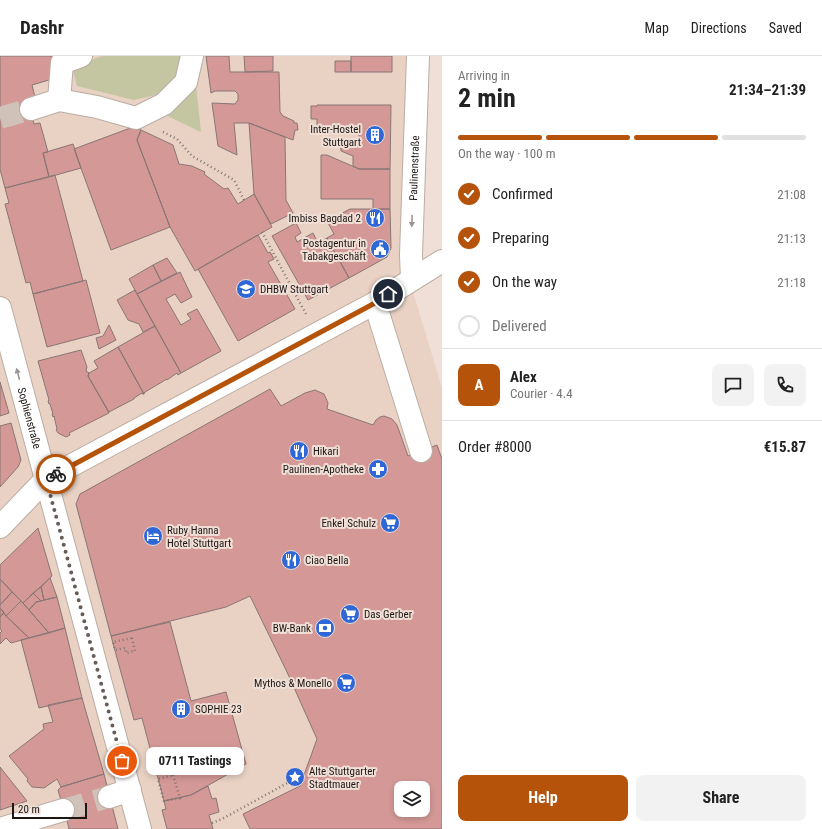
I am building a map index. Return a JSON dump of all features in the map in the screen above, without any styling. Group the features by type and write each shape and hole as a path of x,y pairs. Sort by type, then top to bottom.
{"street":[{"path":"59,100 62,63 81,56"},
{"path":"30,109 59,100 97,107 136,118 164,104 186,82 192,56"},
{"name":"Paulinenstraße","path":"412,279 411,255 423,110 418,56"},
{"path":"0,527 46,479 375,303 442,260"},
{"path":"375,303 421,451"},
{"name":"Sophienstraße","path":"0,308 140,829"},
{"path":"109,797 130,790"},
{"path":"0,828 63,810"}],"path":[{"path":"136,118 177,139 192,156 234,180 244,200"},
{"path":"262,232 317,334"},
{"path":"132,638 135,651 126,653 125,648 115,650 113,642 132,638"},
{"path":"173,775 180,798 164,801 158,779 173,775"},
{"path":"212,823 291,781"}],"shaded area":[{"path":"0,56 415,56 408,275 442,388 442,829 0,829"}],"green space":[{"path":"102,56 184,56 181,71 173,84 160,94 134,100 77,86 72,67"},
{"path":"196,85 201,132 161,113"}],"building":[{"path":"0,56 52,56 56,71 52,79 32,85 36,101 0,111"},
{"path":"206,56 229,56 230,72 279,72 280,112 283,116 294,121 294,123 297,123 298,130 295,130 293,140 249,123 234,123 237,155 218,146 212,103 235,104 238,100 238,94 235,91 215,91 211,93"},
{"path":"244,56 273,56 273,71 245,72"},
{"path":"351,56 392,56 392,72 351,72"},
{"path":"335,61 351,61 351,72 335,72"},
{"path":"29,103 34,124 40,123 48,152 43,153 49,177 5,188 0,169 0,111"},
{"name":"Inter-Hostel Stuttgart","path":"391,105 390,169 359,169 353,166 353,156 341,151 340,140 359,141 359,130 320,130 317,128 317,119 311,119 311,106"},
{"path":"249,123 285,137 286,200 293,213 271,224 254,194"},
{"path":"133,127 141,130 137,140 170,227 111,250 74,149"},
{"path":"141,130 173,145 179,164 192,166 205,172 204,174 224,189 228,188 238,204 254,194 272,227 195,271 170,227 137,140"},
{"path":"73,144 81,168 49,177 43,153"},
{"path":"321,155 327,155 359,169 390,169 390,209 373,209 373,199 321,199"},
{"path":"55,175 83,281 33,294 30,282 26,283 5,204 9,203 5,188"},
{"path":"350,209 390,209 391,248 387,257 349,278 327,238 334,234 327,221"},
{"path":"296,223 301,233 295,237 297,242 313,233 318,243 327,238 349,278 308,300 272,236"},
{"name":"DHBW Stuttgart","path":"258,235 268,253 270,252 274,259 268,262 295,309 238,341 198,269"},
{"path":"167,258 177,273 161,281 153,265"},
{"path":"153,265 161,281 137,294 129,279"},
{"path":"180,272 192,297 181,303 175,294 166,299 181,325 191,319 187,314 197,309 221,351 181,373 137,294"},
{"path":"86,280 100,333 47,347 33,294"},
{"path":"135,290 155,326 143,332 139,324 128,320 117,300"},
{"path":"109,325 116,340 99,349 96,338 103,336"},
{"path":"155,326 181,373 178,375 177,373 144,394 118,347"},
{"path":"118,347 144,394 142,393 134,399 109,412 88,376 89,373 98,368 94,361"},
{"path":"81,350 87,367 86,371 89,373 88,376 109,413 69,433 70,435 66,437 58,433 56,430 54,416 53,417 48,401 49,400 38,361"},
{"path":"0,382 9,413 0,416"},
{"name":"Das Gerber","path":"270,389 281,406 305,393 315,390 324,394 328,403 327,409 373,425 380,417 384,416 392,419 397,425 408,456 437,445 442,459 442,829 250,829 243,814 300,786 317,739 287,672 250,596 226,607 111,636 76,504 80,494"},
{"path":"11,423 21,460 18,467 0,487 0,426"},
{"path":"38,528 52,576 23,603 0,579 0,565"},
{"path":"50,578 57,597 44,600 41,587"},
{"path":"0,579 12,592 0,605"},
{"path":"41,587 44,600 41,601 33,593"},
{"path":"12,592 21,601 6,616 0,608 0,605"},
{"path":"33,593 41,601 36,602 29,610 23,603"},
{"path":"57,597 65,628 49,633 29,610 36,602"},
{"path":"21,601 49,633 29,638 6,616"},
{"path":"0,608 4,612 0,617"},
{"path":"4,613 29,638 11,643 6,638 0,644 0,633 2,631 0,629 0,617"},
{"name":"SOPHIE 23","path":"170,622 191,701 226,692 246,764 191,795 164,801 142,718 134,720 111,636"},
{"path":"65,628 82,698 39,708 21,640"},
{"path":"82,698 104,774 61,787 57,779 44,788 32,787 27,781 28,779 9,756 44,729 43,724 53,722 48,705"},
{"path":"0,767 27,801 0,810"},
{"path":"104,774 118,829 68,829 69,828 58,790 61,787"},
{"path":"208,786 212,799 216,798 219,812 209,815 213,829 167,829 162,810 166,809 164,801 191,795"}],"tunnel":[{"path":"0,118 31,109"},
{"path":"63,810 109,797"}],"way so far":[{"path":"56,474 46,479 122,761"}],"place":[{"name":"Inter-Hostel Stuttgart","path":"375,135"},
{"name":"Imbiss Bagdad 2","path":"375,218"},
{"name":"Postagentur in Tabakgeschäft","path":"380,249"},
{"name":"DHBW Stuttgart","path":"246,289"},
{"name":"Hikari","path":"299,451"},
{"name":"Paulinen-Apotheke","path":"378,469"},
{"name":"Enkel Schulz","path":"390,523"},
{"name":"Ruby Hanna Hotel Stuttgart","path":"153,536"},
{"name":"Ciao Bella","path":"291,560"},
{"name":"Das Gerber","path":"350,614"},
{"name":"BW-Bank","path":"325,628"},
{"name":"Mythos & Monello","path":"346,683"},
{"name":"SOPHIE 23","path":"181,709"},
{"name":"0711 Tastings","path":"122,761"},
{"name":"Alte Stuttgarter Stadtmauer","path":"295,777"}],"route":[{"path":"56,474 375,303 388,294"}]}
